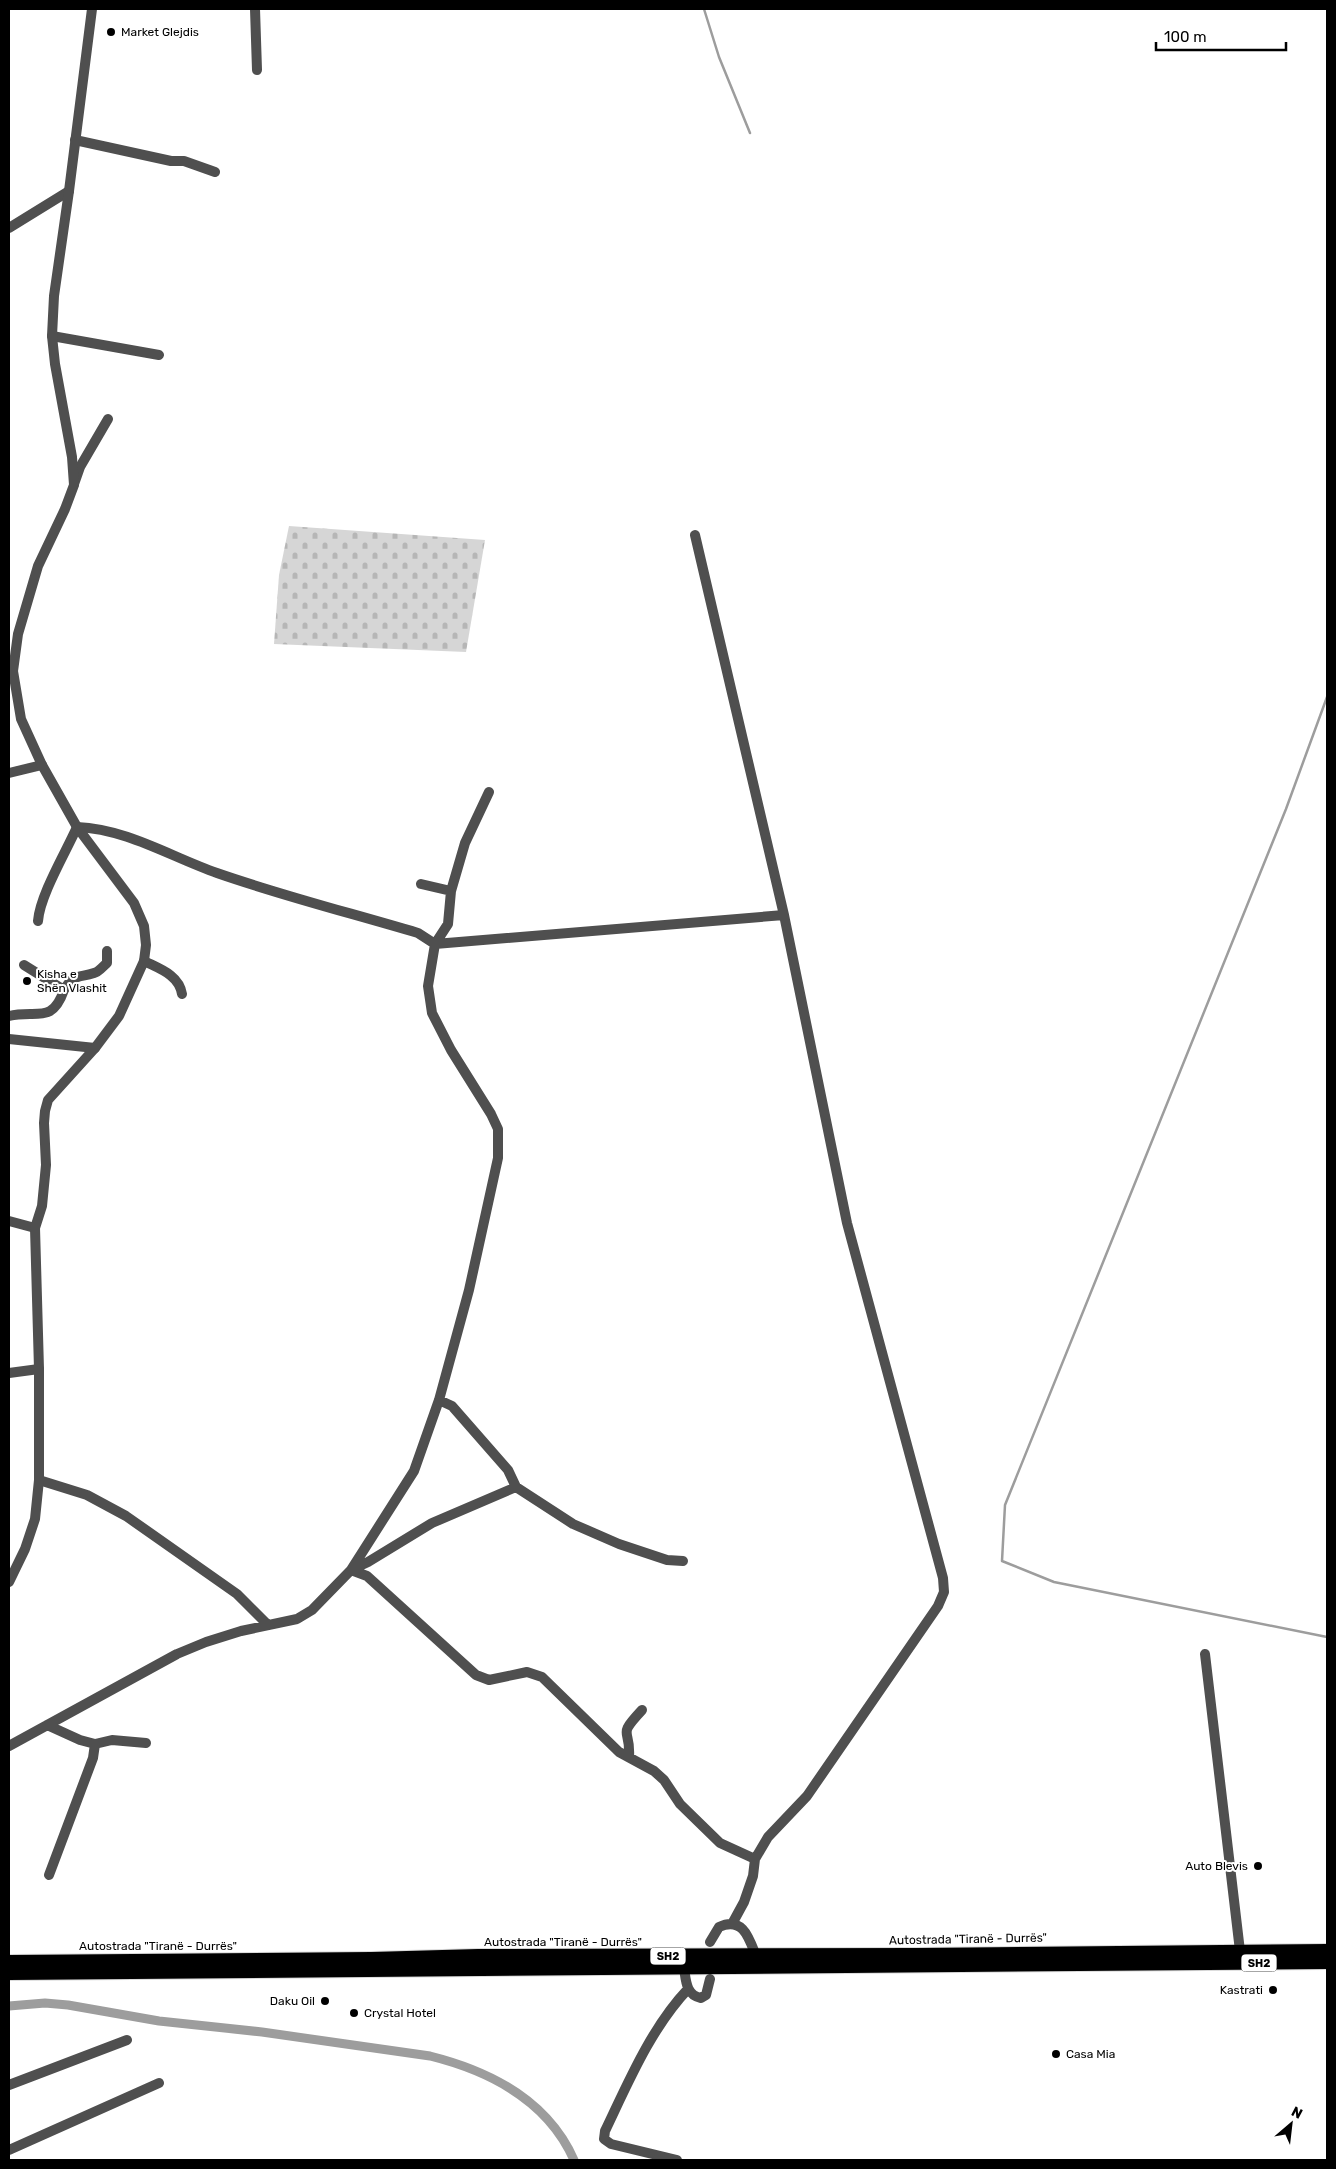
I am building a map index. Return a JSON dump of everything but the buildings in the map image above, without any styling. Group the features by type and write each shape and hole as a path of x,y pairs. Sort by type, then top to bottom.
{"highway":[{"name":"Autostrada \"Tiranë - Durrës\"","path":"9,1962 371,1960 478,1956 756,1956 1327,1951"},
{"name":"Autostrada \"Tiranë - Durrës\"","path":"9,1973 1327,1962"}],"street":[{"path":"74,484 72,457 52,336 54,296 70,191 92,9"},
{"path":"255,9 257,70"},
{"path":"75,140 171,161 184,161 216,172"},
{"path":"9,228 70,191"},
{"path":"52,336 159,355"},
{"path":"9,1582 25,1549 35,1519 39,1480 39,1369 35,1228 42,1206 46,1165 44,1111 48,1100 95,1048 119,1016 144,961 146,945 144,926 134,904 77,827 42,765 21,719 13,671 18,634 38,566 65,509 80,467 108,419"},
{"path":"696,535 784,915 847,1223 943,1578 944,1592 938,1606 807,1796 768,1837 754,1859 750,1885 744,1902 732,1924"},
{"path":"9,773 42,765"},
{"path":"9,1746 177,1654 206,1642 297,1619 312,1610 351,1570 414,1471 439,1400 470,1290 498,1158 498,1130 451,1050 432,1013 428,986 435,944 448,924 451,891 465,844 489,792"},
{"path":"38,921 48,889 77,827"},
{"path":"77,827 98,828 133,839 214,872 418,933 435,944 784,915"},
{"path":"421,884 451,891"},
{"path":"9,1016 18,1014 39,1016 51,1012 60,1001 69,981 78,976 96,973 107,963 107,950"},
{"path":"144,961 168,973 181,986 182,994"},
{"path":"24,965 64,990"},
{"path":"9,1039 95,1048"},
{"path":"9,1221 35,1228"},
{"path":"9,1373 39,1369"},
{"path":"439,1400 452,1406 508,1470 516,1487 573,1524 619,1544 667,1560 683,1561"},
{"path":"39,1480 86,1495 126,1516 237,1594 268,1625"},
{"path":"351,1570 368,1562 432,1523 516,1487"},
{"path":"351,1570 367,1576 476,1675 489,1680 527,1672 542,1677 619,1752 654,1771 664,1780 680,1804 720,1843 754,1859"},
{"path":"1205,1654 1240,1951"},
{"path":"629,1757 625,1732 627,1726 642,1710"},
{"path":"47,1725 80,1740 96,1744 112,1740 146,1743"},
{"path":"49,1875 93,1758 96,1744"},
{"path":"710,1942 719,1927 732,1924 741,1928 748,1936 756,1956"},
{"path":"684,1968 688,1989 692,1994 701,1998 706,1995 710,1979"},
{"path":"677,2160 611,2144 604,2139 605,2131 629,2079 660,2025 688,1989"},
{"path":"9,2085 127,2040"},
{"path":"9,2150 159,2083"}],"green space":[{"path":"289,526 485,540 466,652 274,644 279,575"}],"waterway":[{"path":"704,9 719,57 750,133"},
{"path":"1327,697 1286,809 1005,1505 1002,1561 1054,1582 1327,1637"},
{"path":"9,2006 45,2003 68,2005 159,2021 262,2032 430,2056 474,2070 515,2092 533,2105 549,2121 563,2139 574,2160"}],"place":[{"name":"Market Glejdis","path":"111,32"},
{"name":"Kisha e Shën Vlashit","path":"27,981"},
{"name":"Auto Blevis","path":"1258,1866"},
{"name":"Kastrati","path":"1273,1990"},
{"name":"Daku Oil","path":"325,2001"},
{"name":"Crystal Hotel","path":"354,2013"},
{"name":"Casa Mia","path":"1056,2054"}]}
